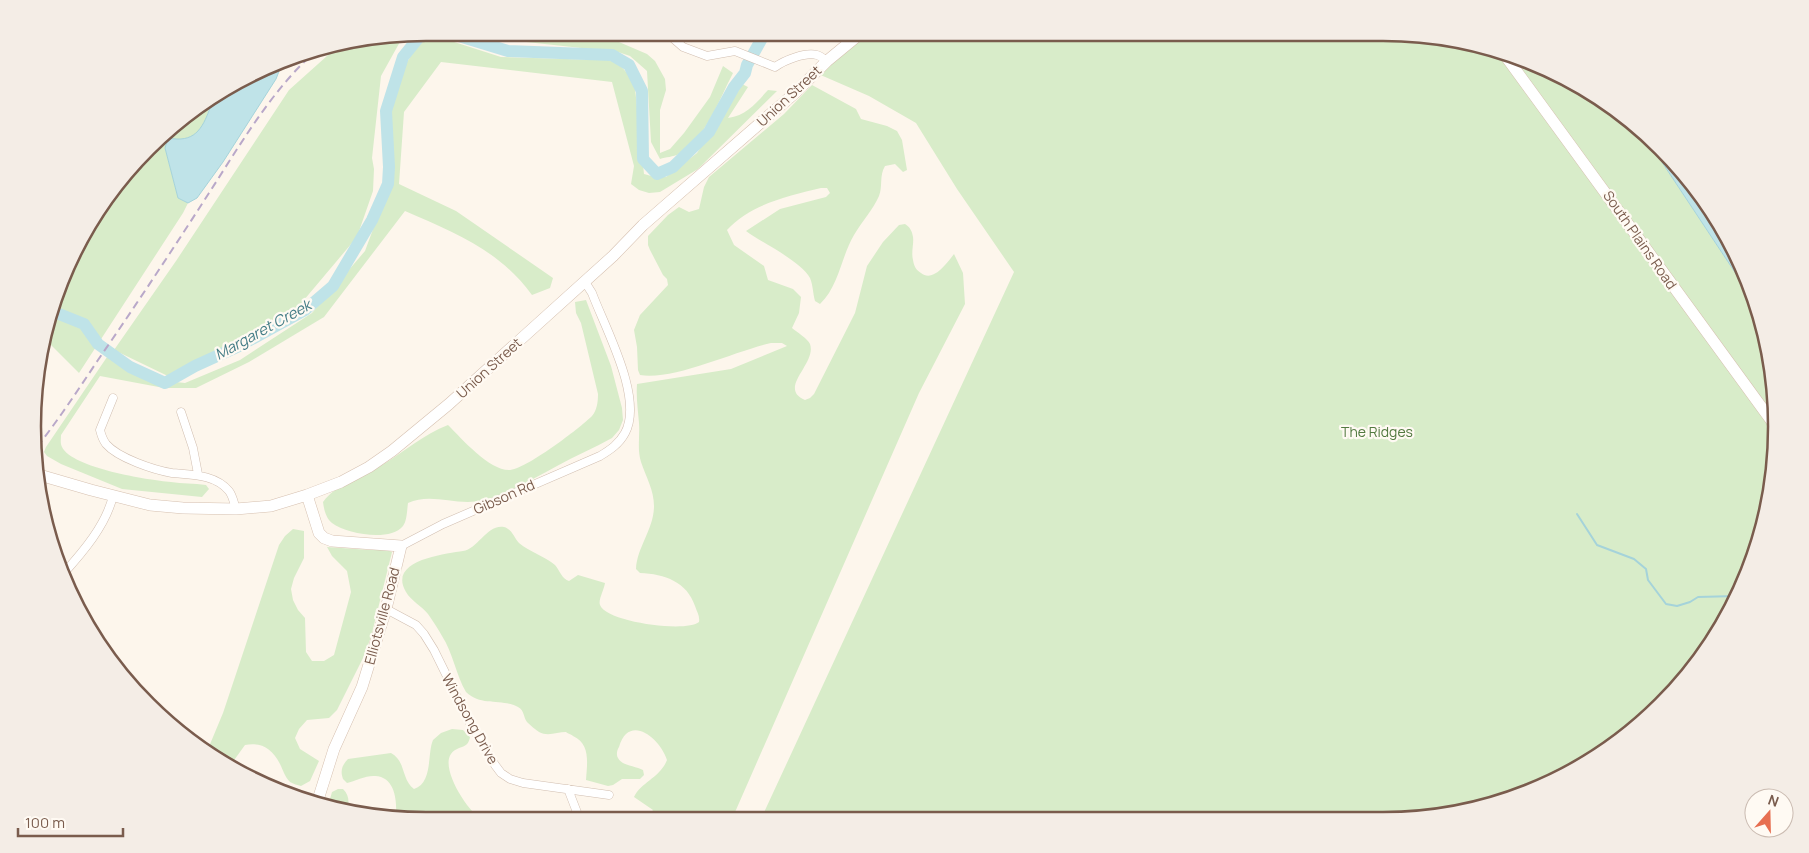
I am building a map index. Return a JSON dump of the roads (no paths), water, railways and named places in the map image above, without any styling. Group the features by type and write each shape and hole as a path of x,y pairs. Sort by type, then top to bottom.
{"main road":[{"name":"Union Street","path":"45,476 113,496 150,504 183,508 236,509 270,506 307,495 341,482 369,467 392,451 478,378 585,282 644,225 796,92 827,61 851,41"},
{"name":"South Plains Road","path":"1511,64 1768,415"},
{"path":"307,495 319,534 324,538 332,541 401,546"},
{"name":"Elliotsville Road","path":"319,796 334,749 362,687 386,609 401,546"}],"street":[{"path":"677,41 683,47 707,56 735,51 775,66 782,62 810,54 820,55 827,61"},
{"name":"Gibson Rd","path":"401,546 443,524 608,451 622,438 628,427 630,398 628,385 592,293 585,282"},
{"path":"113,398 100,430 105,443 114,451 147,466 172,472 198,474 218,483 229,491 236,509"},
{"path":"181,412 193,448 198,474"},
{"path":"68,567 90,541 110,507 113,496"},
{"name":"Windsong Drive","path":"386,609 416,625 424,634 434,650 470,723 501,773 510,779 523,783 609,795"},
{"path":"568,789 577,812"}],"water":[{"path":"279,71 276,79 223,162 197,198 188,203 178,198 165,148 171,138 184,139 196,133 204,123 210,108 256,81"},
{"path":"1660,160 1703,212 1735,273"}],"waterway":[{"name":"Margaret Creek","path":"58,314 84,324 98,344 130,367 165,383 305,310 333,286 372,220 388,184 386,111 403,57 416,41"},
{"name":"Margaret Creek","path":"475,41 508,51 612,55 629,65 642,91 643,159 657,174 673,167 709,132 734,87 745,73 747,65 760,41"},
{"path":"1577,514 1597,545 1634,559 1646,569 1648,580 1666,604 1677,606 1698,597 1728,596"}],"railway":[{"path":"42,441 140,298 258,118 305,61"}],"park label":[{"name":"The Ridges","path":"1377,432"}]}
